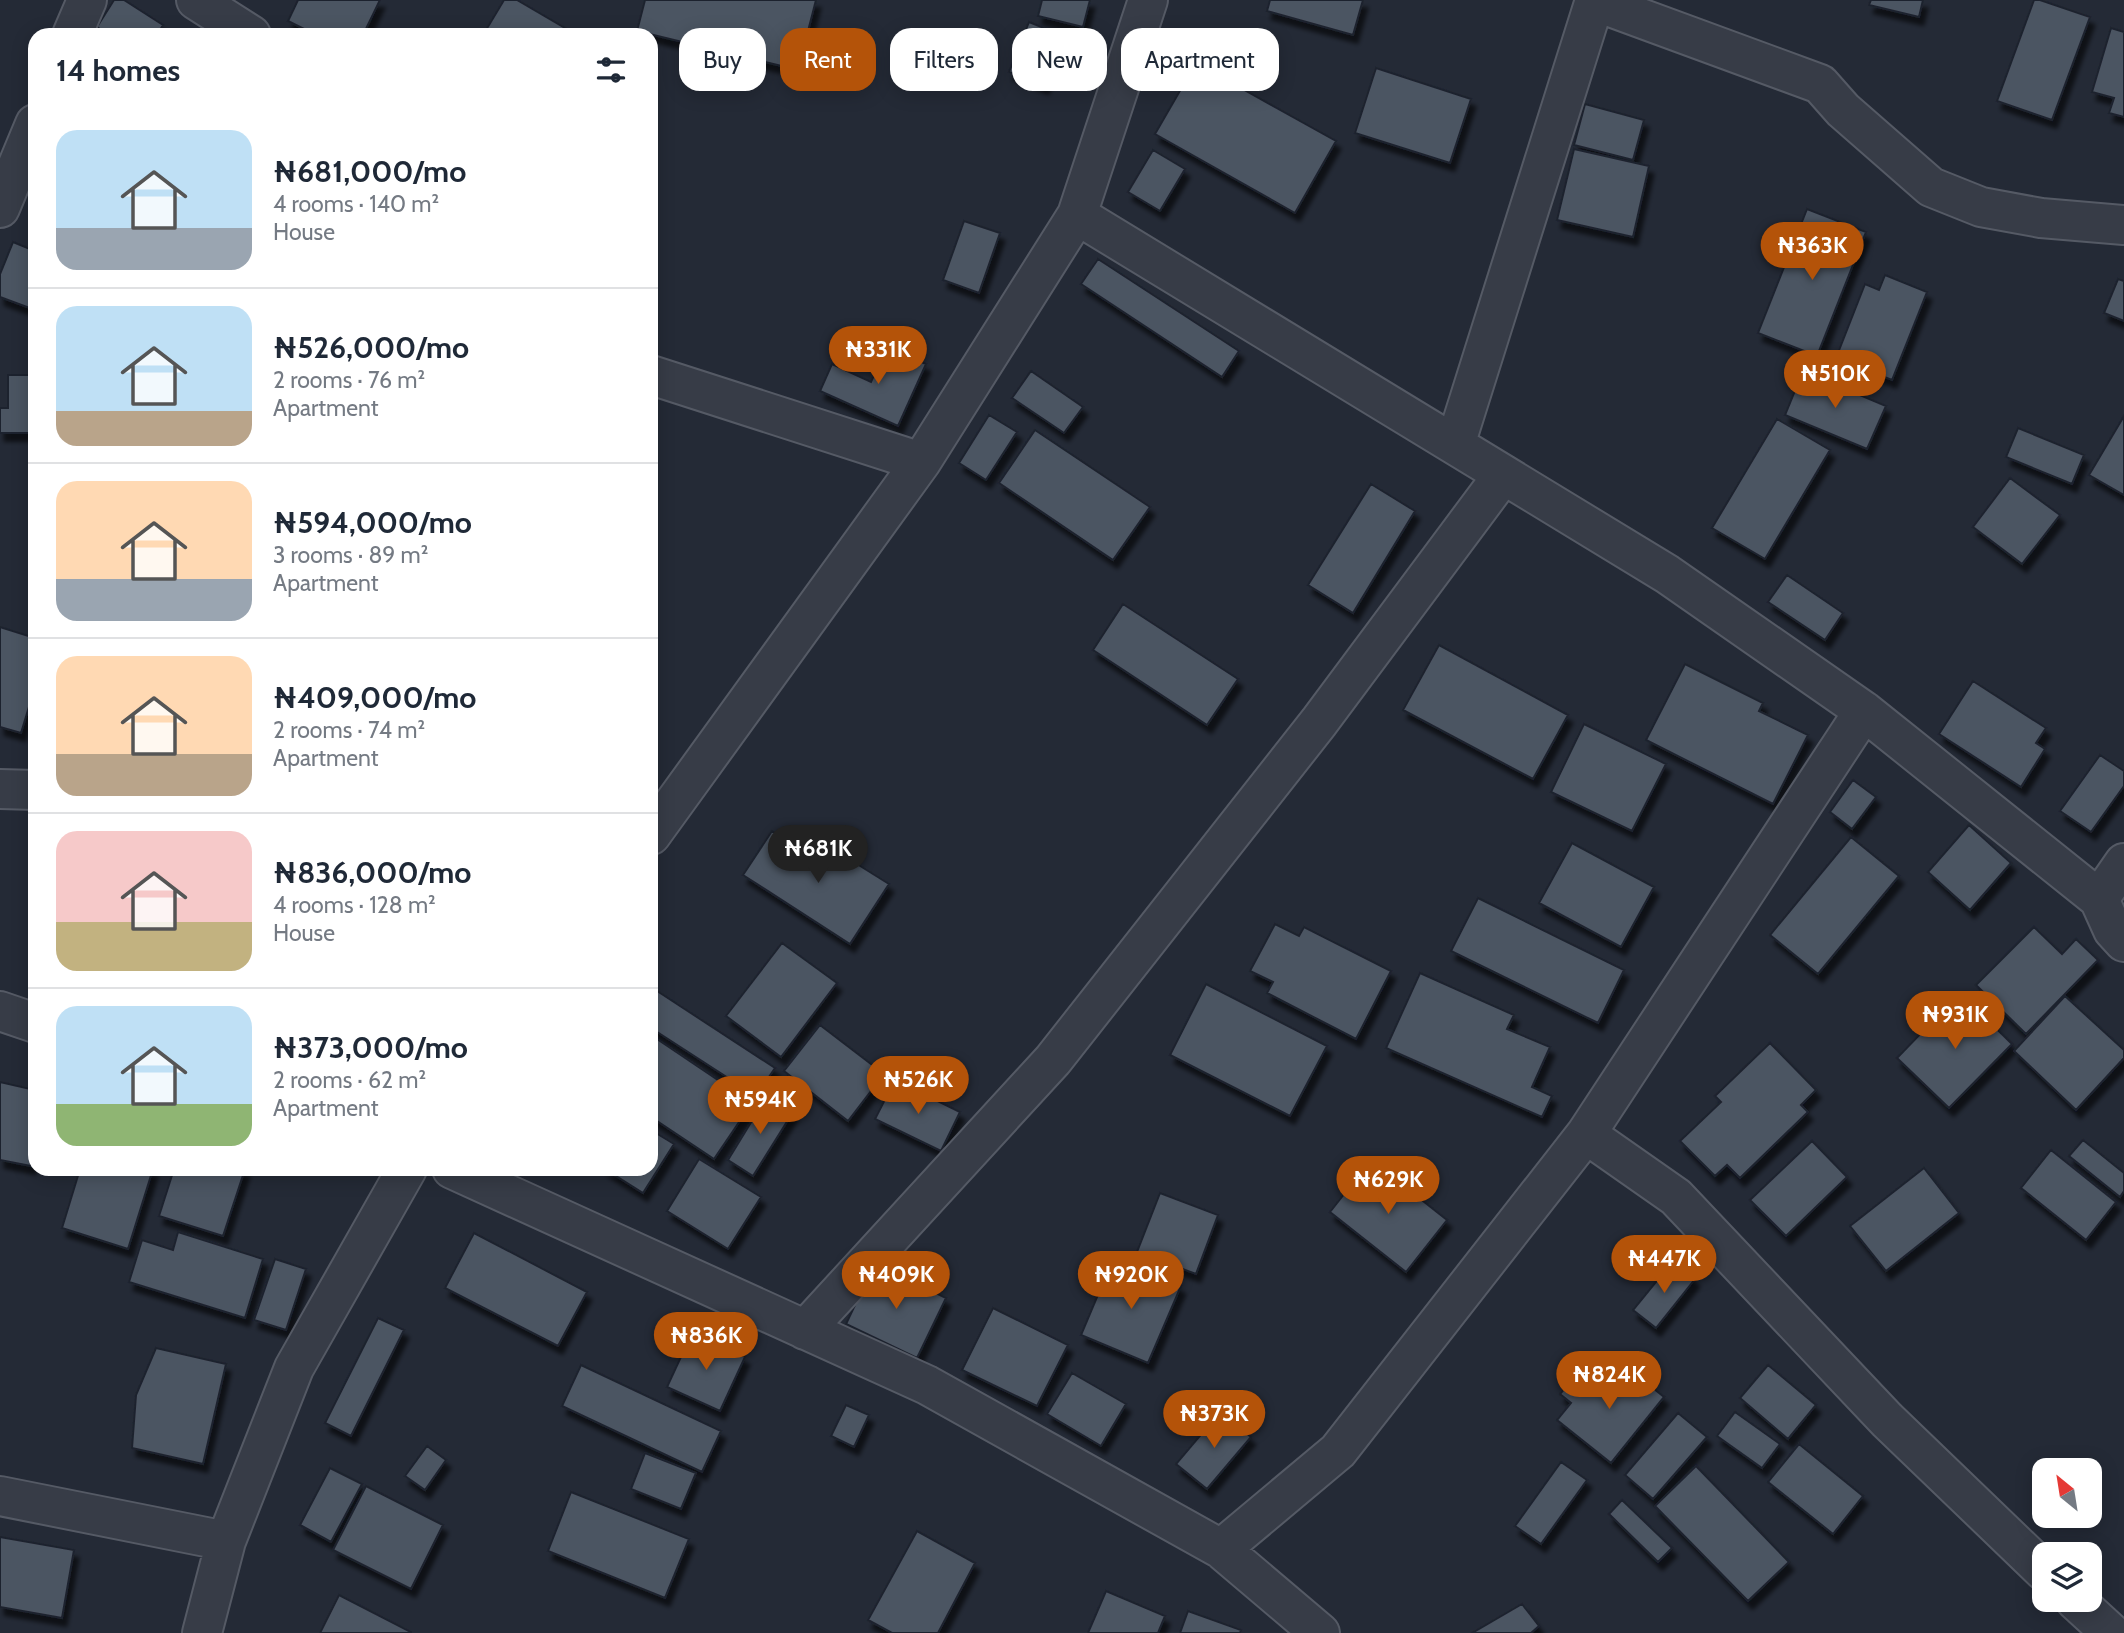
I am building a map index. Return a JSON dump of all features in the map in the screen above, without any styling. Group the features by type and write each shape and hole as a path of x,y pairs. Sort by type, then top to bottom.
{"street":[{"path":"75,28 87,0"},
{"path":"198,0 240,28"},
{"path":"658,825 921,462 1077,215 1148,0"},
{"path":"1455,445 1594,1 1820,84 1843,110 1931,187 1981,207 2041,218 2124,225"},
{"path":"0,208 28,141"},
{"path":"1077,215 1667,575 1864,711 2099,900 2113,930 2124,942"},
{"path":"658,377 921,462"},
{"path":"805,1330 1053,1060 1319,722 1503,475"},
{"path":"1221,1549 1338,1451 1586,1134 1864,711"},
{"path":"0,789 28,790"},
{"path":"2099,900 2124,863"},
{"path":"0,1011 28,1021"},
{"path":"1586,1134 1676,1197 1886,1420 2032,1560"},
{"path":"202,1633 226,1541 294,1368 403,1176"},
{"path":"468,1176 926,1385 1221,1549 1320,1633"},
{"path":"0,1496 226,1541"},
{"path":"2088,1612 2111,1633"}],"building":[{"path":"114,0 124,0 163,25 161,28 97,27"},
{"path":"298,0 380,0 366,28 302,28 288,21"},
{"path":"504,0 517,0 565,28 487,28"},
{"path":"645,0 816,0 809,28 780,28 780,66 766,62 766,28 679,28 679,41 658,36 658,28 638,28"},
{"path":"1042,0 1090,0 1083,27 1038,16"},
{"path":"1270,0 1363,0 1353,35 1267,11"},
{"path":"1871,0 1923,0 1919,17 1869,5"},
{"path":"2034,0 2090,17 2052,120 1997,101"},
{"path":"1029,22 1044,28 1027,28"},
{"path":"2111,28 2124,32 2124,117 2109,113 2114,98 2092,92"},
{"path":"1376,68 1471,99 1450,163 1355,133"},
{"path":"1180,91 1246,91 1336,141 1295,213 1155,134"},
{"path":"1585,104 1644,120 1633,160 1574,145"},
{"path":"1574,149 1649,166 1633,237 1557,220"},
{"path":"1153,150 1185,169 1160,211 1128,192"},
{"path":"1807,209 1866,232 1817,356 1758,333"},
{"path":"964,221 1000,233 979,293 943,280"},
{"path":"13,242 28,248 28,307 0,297 0,274"},
{"path":"1098,259 1239,351 1222,377 1081,284"},
{"path":"1885,275 1927,292 1892,380 1836,358 1865,284 1879,290"},
{"path":"2118,279 2124,281 2124,321 2104,313"},
{"path":"887,347 926,364 898,426 820,391 832,364 871,382"},
{"path":"1031,371 1083,407 1064,433 1012,398"},
{"path":"1803,371 1886,406 1867,449 1785,415"},
{"path":"8,375 28,375 28,433 0,433 0,408 8,408"},
{"path":"989,415 1017,432 986,480 959,463"},
{"path":"2124,416 2124,495 2089,475"},
{"path":"1777,419 1830,450 1765,559 1712,528"},
{"path":"2018,428 2084,455 2072,484 2006,457"},
{"path":"1035,430 1150,507 1113,560 999,483"},
{"path":"2010,478 2060,515 2022,564 1973,527"},
{"path":"1371,484 1415,511 1353,613 1308,585"},
{"path":"1787,575 1843,613 1825,640 1768,602"},
{"path":"1123,604 1238,679 1207,725 1093,650"},
{"path":"0,627 28,636 28,710 21,733 0,727"},
{"path":"1439,645 1568,715 1533,779 1403,710"},
{"path":"1685,664 1763,703 1759,711 1808,735 1773,804 1646,740"},
{"path":"1973,681 2046,728 2036,743 2045,749 2021,787 1939,734"},
{"path":"1584,724 1666,764 1632,831 1551,792"},
{"path":"2100,755 2124,771 2124,786 2091,832 2060,811"},
{"path":"1853,780 1876,797 1852,829 1830,812"},
{"path":"1969,825 2011,863 1970,910 1928,872"},
{"path":"772,831 823,864 833,849 889,884 850,944 743,875"},
{"path":"1851,837 1899,876 1818,974 1770,935"},
{"path":"1572,843 1654,887 1621,947 1539,903"},
{"path":"1478,898 1624,970 1598,1023 1451,951"},
{"path":"1275,924 1299,936 1304,927 1391,971 1356,1039 1267,993 1273,982 1250,971"},
{"path":"2034,927 2062,954 2076,939 2098,960 2026,1034 1976,985"},
{"path":"782,943 837,983 781,1057 726,1016"},
{"path":"1420,973 1514,1015 1507,1029 1550,1047 1532,1087 1552,1096 1542,1117 1386,1048"},
{"path":"1206,984 1327,1046 1290,1116 1170,1055"},
{"path":"658,992 775,1068 756,1096 658,1033"},
{"path":"1960,993 2012,1044 1949,1108 1897,1058"},
{"path":"2065,996 2124,1050 2124,1058 2076,1110 2014,1051"},
{"path":"820,1025 884,1074 848,1121 784,1071"},
{"path":"658,1040 752,1103 714,1159 658,1122"},
{"path":"1770,1043 1816,1090 1801,1105 1808,1112 1740,1178 1727,1165 1715,1176 1680,1141 1721,1102 1715,1096"},
{"path":"895,1080 960,1112 941,1151 875,1119"},
{"path":"0,1082 28,1088 28,1165 0,1160"},
{"path":"767,1096 793,1112 753,1176 728,1160"},
{"path":"658,1134 674,1144 658,1169"},
{"path":"2083,1140 2124,1173 2124,1191 2120,1197 2069,1156"},
{"path":"1812,1141 1847,1177 1786,1236 1750,1200"},
{"path":"2051,1150 2116,1202 2086,1240 2021,1188"},
{"path":"699,1159 761,1197 728,1249 667,1211"},
{"path":"1371,1160 1447,1220 1406,1272 1330,1212"},
{"path":"1924,1168 1959,1213 1886,1271 1850,1226"},
{"path":"78,1176 151,1176 128,1249 62,1228"},
{"path":"172,1176 243,1176 223,1236 159,1216"},
{"path":"616,1176 654,1176 643,1193"},
{"path":"1160,1193 1218,1215 1196,1274 1137,1252"},
{"path":"178,1232 263,1259 245,1318 129,1282 142,1240 173,1250"},
{"path":"474,1233 587,1292 558,1346 445,1288"},
{"path":"275,1259 306,1269 286,1330 254,1320"},
{"path":"1113,1259 1181,1286 1148,1363 1081,1335"},
{"path":"1673,1261 1695,1279 1656,1328 1633,1310"},
{"path":"875,1263 946,1298 917,1358 846,1324"},
{"path":"993,1308 1068,1345 1037,1406 962,1370"},
{"path":"378,1318 404,1330 351,1436 325,1423"},
{"path":"692,1333 745,1357 720,1411 667,1387"},
{"path":"156,1348 226,1364 203,1464 132,1448 136,1395"},
{"path":"1622,1363 1664,1397 1611,1463 1557,1420 1571,1403 1560,1394 1576,1375 1598,1393"},
{"path":"581,1365 721,1431 702,1472 562,1406"},
{"path":"1768,1365 1816,1405 1788,1439 1740,1398"},
{"path":"1072,1373 1126,1404 1101,1446 1047,1414"},
{"path":"846,1405 869,1415 854,1447 831,1436"},
{"path":"1220,1412 1251,1437 1207,1489 1176,1464"},
{"path":"1735,1412 1780,1444 1762,1468 1717,1436"},
{"path":"1678,1413 1707,1437 1653,1499 1625,1475"},
{"path":"1799,1444 1863,1496 1833,1534 1768,1482"},
{"path":"427,1446 446,1460 425,1490 405,1476"},
{"path":"645,1453 696,1473 681,1509 631,1489"},
{"path":"1561,1462 1587,1480 1541,1544 1515,1526"},
{"path":"1696,1466 1789,1562 1748,1601 1655,1506"},
{"path":"330,1468 362,1484 331,1542 300,1525"},
{"path":"366,1486 443,1525 411,1589 333,1550"},
{"path":"571,1492 689,1539 665,1598 548,1551"},
{"path":"1622,1500 1672,1548 1658,1562 1609,1514"},
{"path":"917,1531 975,1563 938,1633 892,1633 868,1620"},
{"path":"0,1537 74,1550 62,1618 0,1607"},
{"path":"1106,1591 1165,1616 1158,1633 1088,1633"},
{"path":"339,1595 411,1632 411,1633 320,1633"},
{"path":"1522,1604 1539,1626 1531,1633 1472,1633"},
{"path":"1188,1611 1241,1630 1240,1633 1180,1633"}]}
